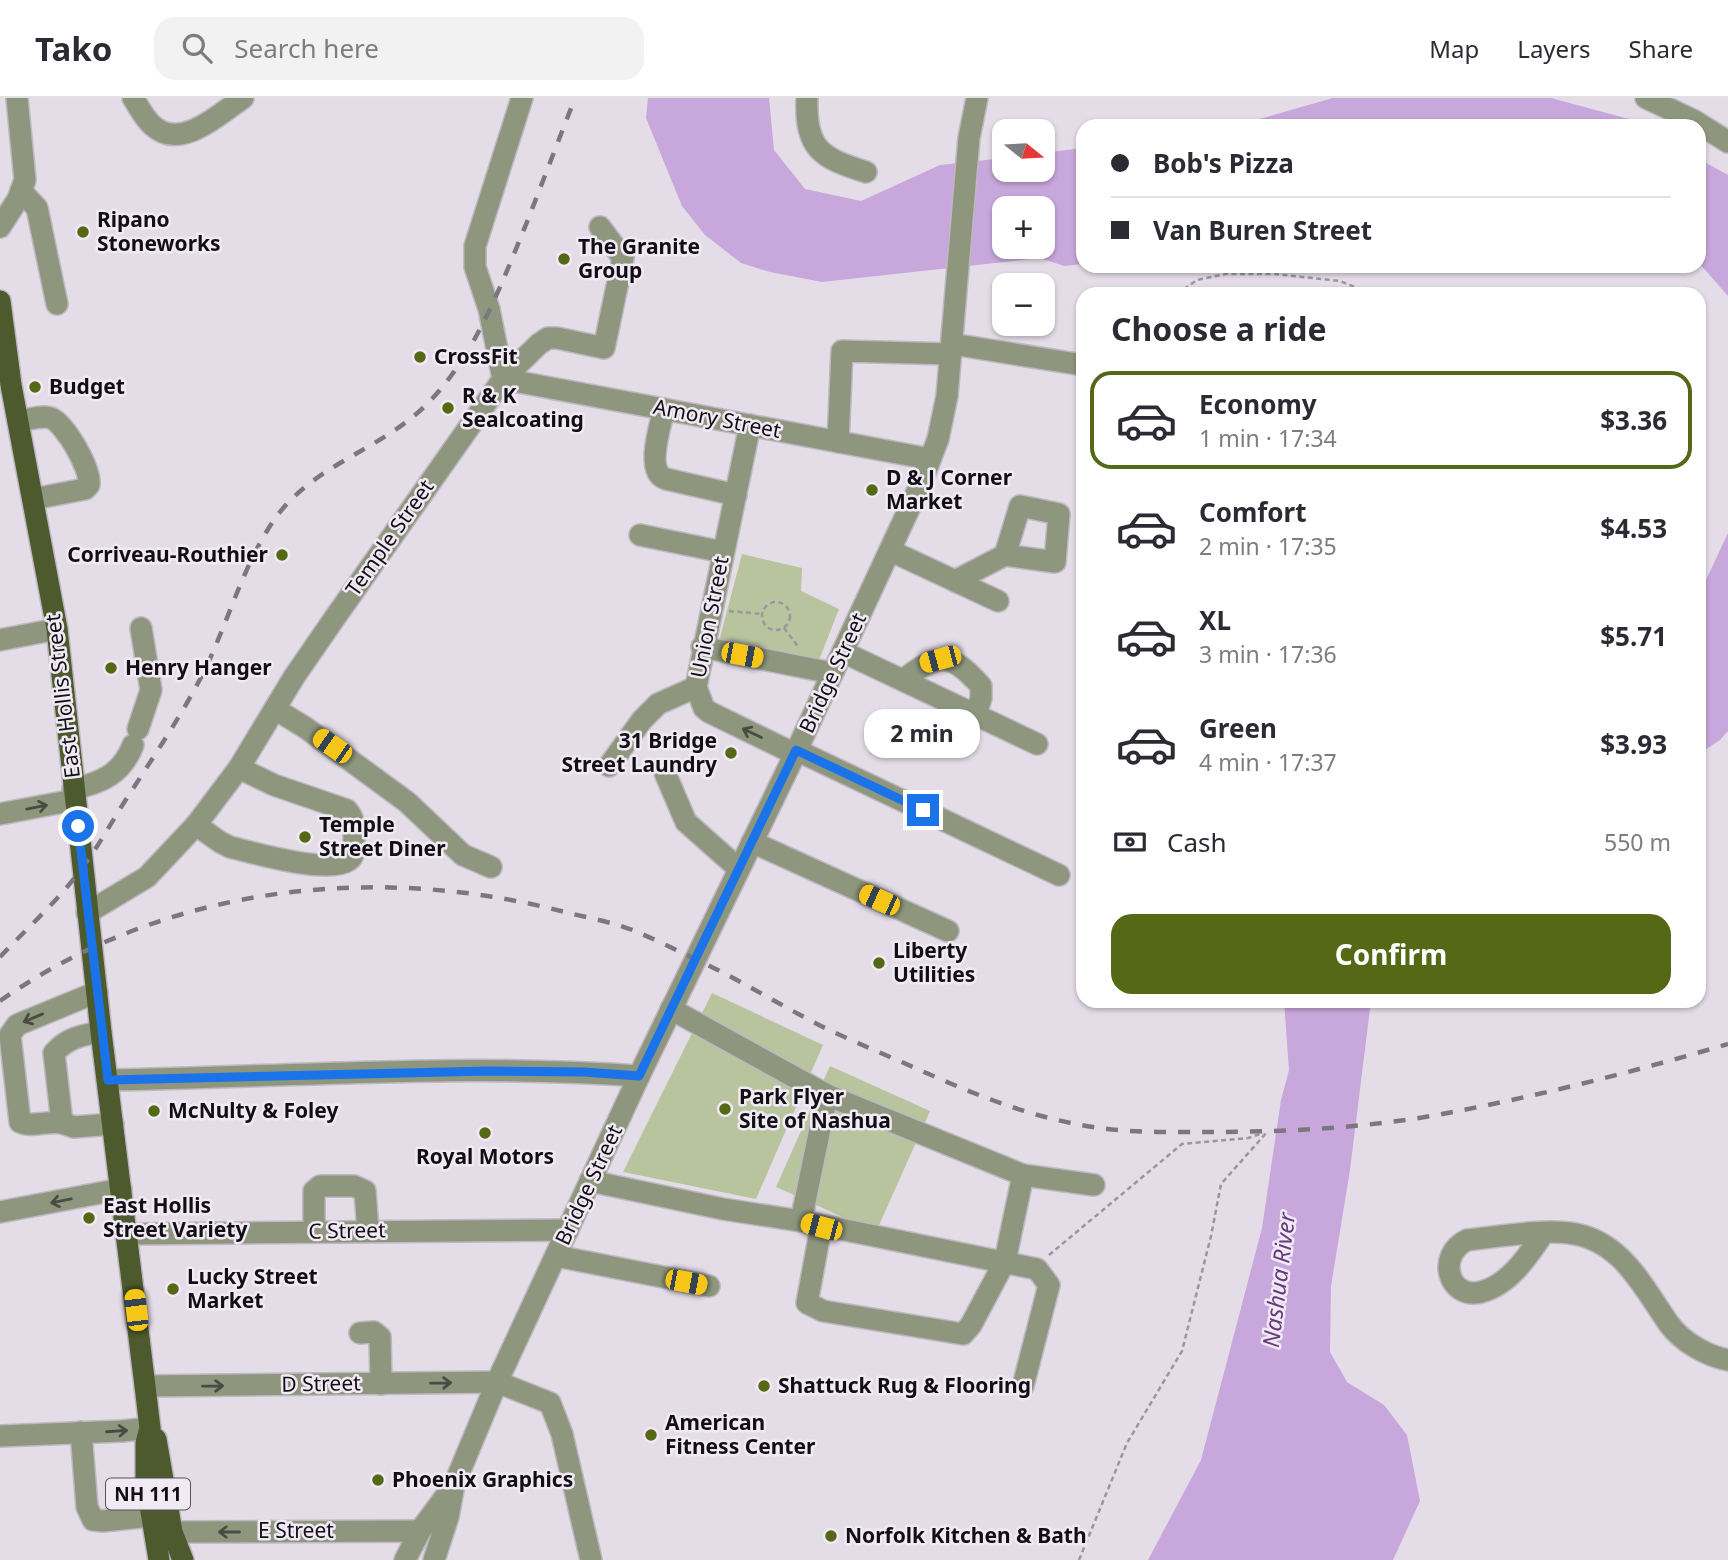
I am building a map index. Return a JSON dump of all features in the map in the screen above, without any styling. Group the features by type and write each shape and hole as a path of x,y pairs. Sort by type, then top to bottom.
{"main road":[{"name":"East Hollis Street","path":"0,301 5,349 57,629 87,913 150,1428 146,1443 146,1480 159,1560"},
{"name":"East Hollis Street","path":"150,1428 157,1440 172,1532 183,1560"}],"street":[{"path":"0,227 25,180 17,98"},
{"path":"133,98 152,125 174,135 188,134 243,98"},
{"path":"503,379 489,309 475,267 475,246 522,98"},
{"path":"807,98 808,129 817,149 826,158 866,172"},
{"name":"Bridge Street","path":"434,1560 448,1517 454,1485 497,1382 639,1076 891,551 930,459 945,408 969,138 977,98"},
{"path":"1646,98 1691,119"},
{"path":"1706,128 1728,142"},
{"path":"21,191 37,208 57,304"},
{"name":"Temple Street","path":"87,913 147,877 196,825 239,768 334,619 503,379 548,338 604,348 623,258 600,227"},
{"path":"838,442 842,351 952,349 1076,364"},
{"name":"Amory Street","path":"503,379 930,459"},
{"path":"664,409 655,458 655,470 658,474 666,479 736,495"},
{"path":"18,421 47,417 53,419 71,440 90,478 85,489 33,499"},
{"name":"Union Street","path":"750,425 702,647 696,687 704,708 1059,875"},
{"path":"640,535 723,552"},
{"path":"891,551 998,601"},
{"path":"955,581 1005,555"},
{"path":"0,814 74,795 117,772 126,761 151,690 141,628"},
{"path":"0,640 57,629"},
{"path":"702,647 832,673"},
{"path":"843,652 1037,744"},
{"path":"903,680 925,663 940,659 956,663 970,673 981,686 981,698 976,713"},
{"path":"609,766 642,719 658,704 696,687"},
{"path":"275,709 315,734 407,802 463,855 491,867"},
{"path":"196,825 230,847 304,865 342,863 354,854 355,825 347,810 274,785 239,768"},
{"path":"665,773 686,822 739,869"},
{"path":"752,842 948,931"},
{"path":"97,992 24,1021 10,1035 20,1122 30,1125 52,1121 74,1127 113,1124"},
{"path":"671,1009 827,1095 1023,1175 1094,1185"},
{"path":"62,1123 54,1053 77,1036 101,1032"},
{"path":"108,1080 489,1071 584,1072 639,1076"},
{"path":"827,1095 811,1224 807,1303 823,1311 962,1334 971,1325 1005,1261 1023,1175"},
{"path":"590,1181 1037,1269 1049,1285 1023,1386"},
{"path":"314,1232 314,1191 320,1186 354,1186 365,1191 369,1231"},
{"path":"0,1212 121,1189"},
{"name":"C Street","path":"126,1234 568,1230"},
{"path":"1543,1234 1570,1233 1585,1237 1618,1256 1636,1273 1670,1326 1699,1349 1728,1360"},
{"path":"556,1256 709,1286"},
{"path":"360,1333 374,1332 380,1337 381,1384"},
{"path":"497,1382 550,1404 562,1433 592,1560"},
{"name":"D Street","path":"145,1386 497,1382"},
{"path":"0,1436 150,1428"},
{"path":"81,1432 87,1507 93,1520 152,1516"},
{"name":"Bridge Street","path":"405,1560 420,1531 454,1485"},
{"name":"E Street","path":"172,1532 420,1531"}],"path":[{"path":"1187,287 1197,280 1226,274 1340,281 1355,287"},
{"path":"775,602 787,608 790,616 787,625 775,631 766,627 761,614 766,606 775,602"},
{"path":"726,610 761,614"},
{"path":"1037,1269 1051,1251 1182,1144 1248,1138 1267,1132 1221,1184 1182,1351 1127,1443 1079,1560"}],"green space":[{"path":"742,554 802,568 801,591 839,609 817,665 718,645"},
{"name":"Park Flyer Site of Nashua","path":"712,993 823,1045 756,1199 623,1172"},
{"path":"830,1066 930,1111 876,1232 776,1187"}],"water":[{"path":"648,98 769,98 774,150 805,189 861,201 940,165 992,159 992,182 1055,182 1055,152 1076,149 1076,265 1064,266 1043,259 1055,259 1055,196 992,196 992,259 1031,259 822,282 770,272 741,263 705,235 682,206 646,118"},
{"path":"1333,98 1551,98 1629,119 1260,119"},
{"path":"1706,163 1728,175 1728,296 1706,271"},
{"path":"1728,533 1728,731 1706,749 1706,580"},
{"name":"Nashua River","path":"1285,1008 1370,1008 1350,1170 1331,1286 1330,1352 1347,1382 1384,1405 1407,1435 1420,1501 1393,1560 1148,1560 1201,1460 1262,1228 1281,1100 1289,1070"}],"railway":[{"path":"0,957 73,880 163,743 208,663 242,580 274,520 307,485 407,422 443,387 458,365 496,295 575,98"},
{"path":"0,1001 63,962 130,932 200,909 272,895 345,888 419,889 492,897 627,928 709,966 821,1026 949,1083 1044,1117 1107,1129 1166,1132 1267,1131 1352,1126 1409,1119 1547,1092 1728,1044"}],"place":[{"name":"Ripano Stoneworks","path":"83,232"},
{"name":"The Granite Group","path":"564,259"},
{"name":"CrossFit","path":"420,357"},
{"name":"Budget","path":"35,387"},
{"name":"R & K Sealcoating","path":"448,408"},
{"name":"D & J Corner Market","path":"872,490"},
{"name":"Corriveau-Routhier","path":"282,555"},
{"name":"Henry Hanger","path":"111,668"},
{"name":"31 Bridge Street Laundry","path":"731,753"},
{"name":"Temple Street Diner","path":"305,837"},
{"name":"Liberty Utilities","path":"879,963"},
{"name":"Park Flyer Site of Nashua","path":"725,1109"},
{"name":"McNulty & Foley","path":"154,1111"},
{"name":"Royal Motors","path":"485,1133"},
{"name":"East Hollis Street Variety","path":"89,1218"},
{"name":"Lucky Street Market","path":"173,1289"},
{"name":"Shattuck Rug & Flooring","path":"764,1386"},
{"name":"American Fitness Center","path":"651,1435"},
{"name":"Phoenix Graphics","path":"378,1480"},
{"name":"Norfolk Kitchen & Bath","path":"831,1536"}],"route":[{"path":"78,826 108,1080 489,1071 584,1072 639,1076 796,750 923,810"}]}
